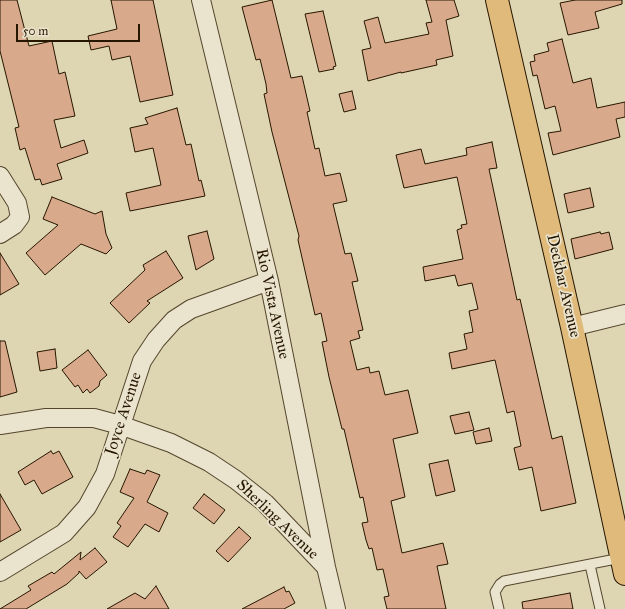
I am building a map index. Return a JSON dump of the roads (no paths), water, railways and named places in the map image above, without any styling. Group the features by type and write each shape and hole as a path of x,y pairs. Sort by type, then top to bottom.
{"main road":[{"name":"Deckbar Avenue","path":"497,0 572,327 623,566"}],"street":[{"name":"Rio Vista Avenue","path":"201,0 269,281 336,609"},
{"path":"0,176 17,203 20,217 14,225 0,234"},
{"name":"Joyce Avenue","path":"0,572 64,533 87,508 105,474 142,361 156,340 174,320 191,309 269,281"},
{"path":"572,327 625,314"},
{"name":"Sherling Avenue","path":"0,425 46,418 94,418 120,425 171,443 209,462 236,480 265,503 326,566"}],"lane":[{"path":"590,565 600,609"},
{"path":"499,609 495,592 504,581 590,565 623,566"}]}
